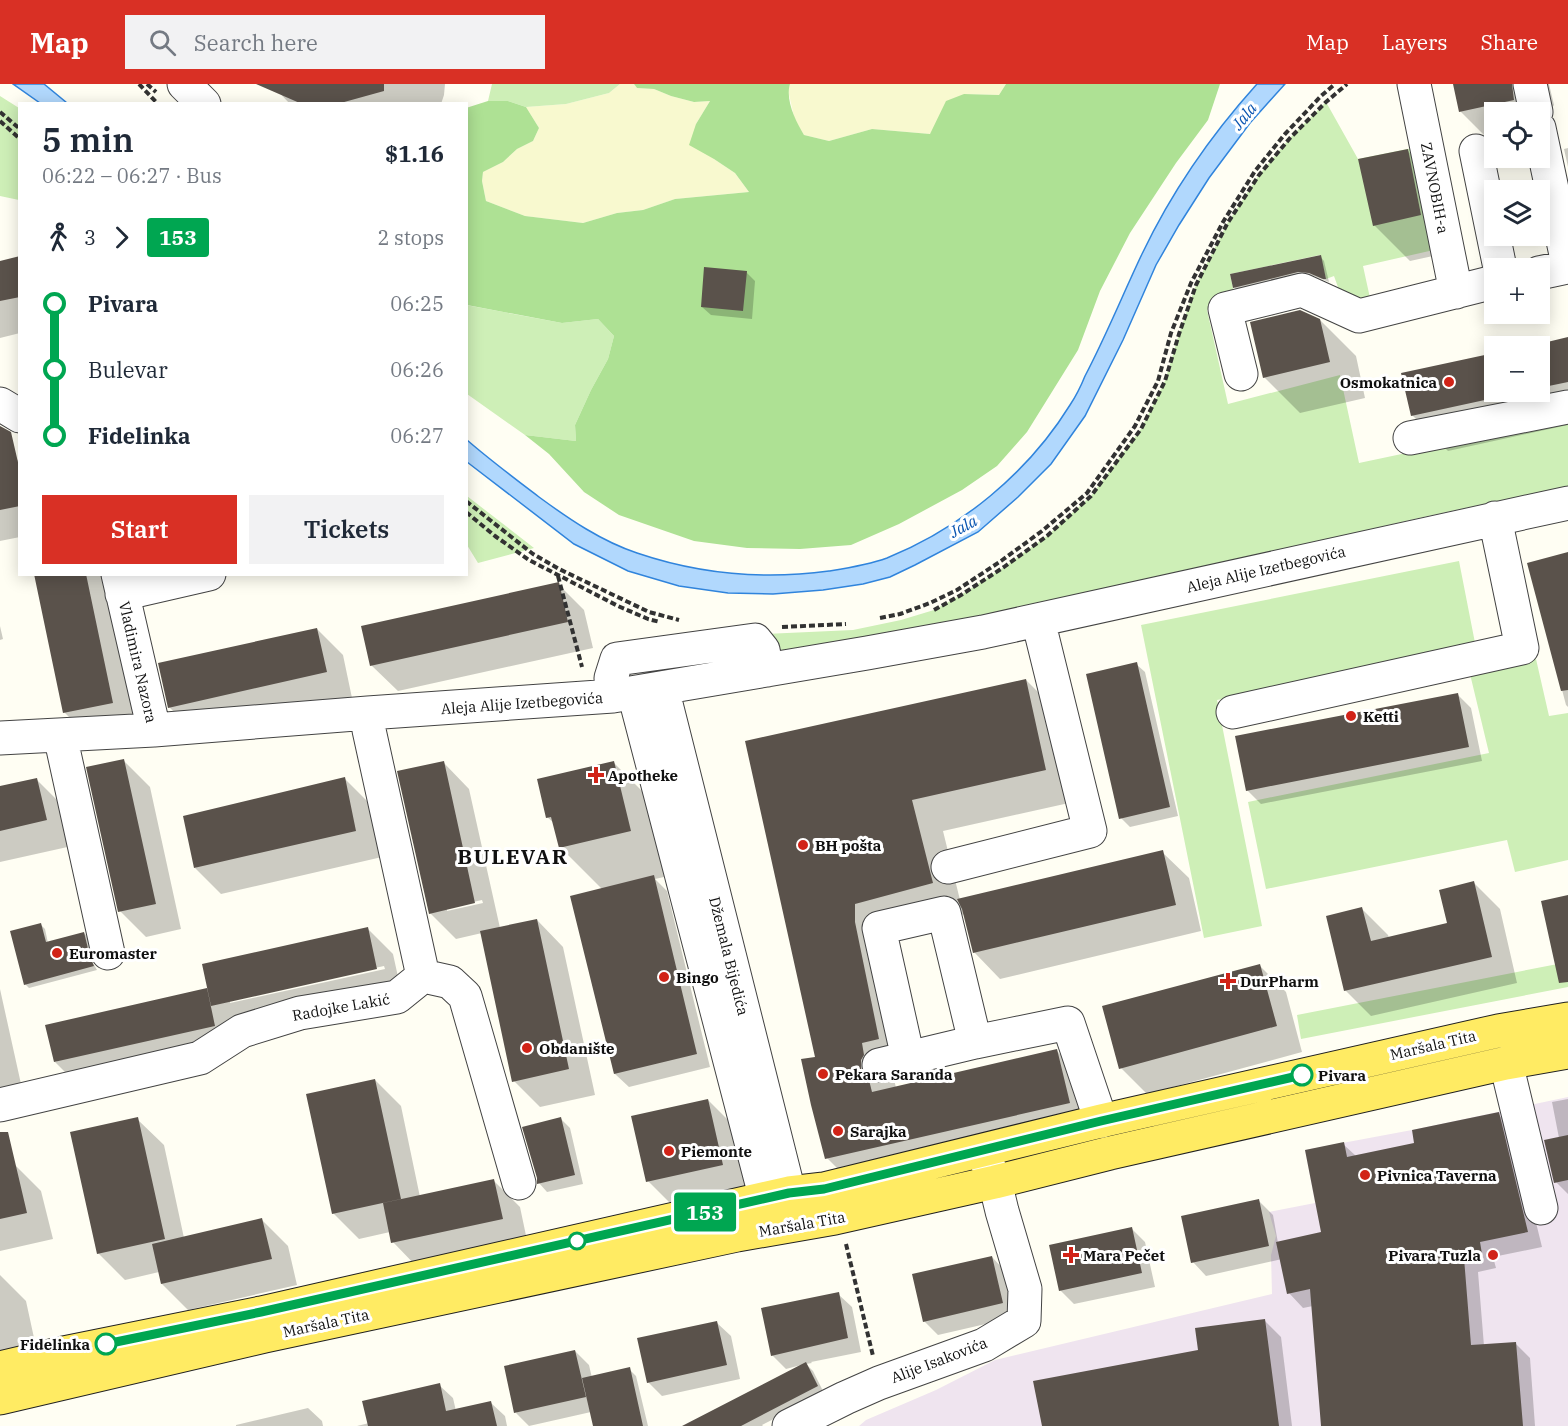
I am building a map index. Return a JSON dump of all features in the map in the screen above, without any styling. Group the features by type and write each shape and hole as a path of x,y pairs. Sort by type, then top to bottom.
{"main road":[{"name":"Maršala Tita","path":"0,1398 265,1336 714,1240 782,1211 824,1189 1101,1121 1498,1031 1568,1019"},
{"path":"1498,1031 1506,1063"},
{"name":"Maršala Tita","path":"0,1368 272,1310 782,1211 835,1218 1506,1063 1568,1053"}],"street":[{"path":"184,84 202,102"},
{"name":"ZAVNOBIH-a","path":"1414,84 1456,292"},
{"path":"1530,84 1534,102"},
{"path":"1476,152 1498,258"},
{"path":"1547,168 1568,266 1550,270"},
{"path":"1241,374 1225,309 1302,290 1359,316 1484,285"},
{"path":"0,404 18,415"},
{"path":"1410,438 1568,407"},
{"name":"Aleja Alije Izetbegovića","path":"0,738 154,730 636,692 948,638 1038,620 1568,503"},
{"path":"1233,712 1522,648 1495,518"},
{"name":"Vladimira Nazora","path":"154,730 120,584 191,576"},
{"path":"948,867 1090,831 1038,620"},
{"name":"Džemala Bijedića","path":"767,670 763,650 755,640 617,658 611,678 636,692 782,1211"},
{"path":"368,713 369,730 423,976 450,982 465,996 519,1183"},
{"path":"60,735 108,953"},
{"path":"975,1042 944,913 879,928 894,1062 975,1042 1068,1023 1101,1121"},
{"name":"Radojke Lakić","path":"0,1105 200,1058 242,1031 300,1013 397,997 423,976"},
{"path":"1506,1063 1541,1209"},
{"name":"Alije Isakovića","path":"789,1426 840,1412 879,1383 984,1345 1024,1321 1025,1289 995,1182 982,1151"}],"path":[{"path":"139,84 156,102"},
{"path":"872,620 900,614 957,590 1042,531 1087,493 1140,417 1158,381 1171,333 1191,283 1223,222 1255,171 1285,135 1335,84"},
{"path":"934,610 1004,567 1047,536 1091,496 1141,429 1165,381 1196,285 1227,224 1259,175 1290,138 1347,84"},
{"path":"0,112 18,127"},
{"path":"0,121 18,137"},
{"path":"468,503 533,554 649,612 688,622"},
{"path":"468,514 521,554 558,575 585,676"},
{"path":"777,627 853,624"},
{"path":"835,1218 846,1245 879,1383"}],"shaded area":[{"name":"Pivara Tuzla","path":"1568,1097 1568,1426 859,1426 866,1420 936,1390 995,1360 1272,1294 1271,1255 1276,1236 1269,1212 1315,1203 1305,1150"}],"green space":[{"path":"492,84 620,84 609,93 566,104 526,107 508,101 488,101"},
{"path":"620,84 634,84 637,88 654,89 694,102 710,101 696,124 714,159 735,173 749,192 675,199 643,210 617,213 583,223 525,216 486,201 482,181 483,172 503,162 517,149 533,141 539,128 526,107 566,104 609,93"},
{"path":"634,84 790,84 790,104 804,135 829,141 872,129 930,134 946,101 964,94 999,95 1006,84 1220,84 1208,120 1176,163 1130,233 1100,291 1078,350 1027,432 997,466 962,490 899,524 851,545 800,549 747,548 694,541 619,515 584,492 549,454 525,435 576,441 575,425 608,359 614,336 598,319 562,323 468,305 468,107 488,101 508,101 526,107 539,128 533,141 517,149 503,162 483,172 482,181 486,201 525,216 583,223 617,213 643,210 675,199 749,192 735,173 689,145 696,124 710,101 694,102 654,89 637,88"},
{"path":"790,84 1006,84 999,95 964,94 930,134 872,129 829,141 804,135 795,121 788,90"},
{"path":"0,96 18,107 18,200 0,196"},
{"path":"1326,102 1358,159 1427,145 1447,247 1363,266 1370,298 1363,299 1339,290 1334,276 1326,279 1320,255 1230,274 1235,298 1207,310 1228,404 1340,375 1359,463 1568,419 1568,486 997,615 769,658 765,634 853,630 934,610 1004,567 1047,536 1091,496 1141,429 1165,381 1196,285 1227,224 1259,175 1290,138"},
{"path":"468,305 562,323 598,319 614,336 608,359 575,425 576,441 525,435 468,395"},
{"path":"468,497 534,548 478,563 468,547"},
{"path":"1459,561 1476,648 1217,700 1262,926 1204,938 1141,625"},
{"path":"1536,659 1549,716 1568,713 1568,860 1515,872 1507,840 1266,889 1248,802 1489,753 1470,674"},
{"path":"1568,962 1568,987 1301,1039 1297,1015"}],"water":[{"path":"13,84 44,84 66,102 39,102"},
{"name":"Jala","path":"1257,84 1285,84 1250,123 1209,178 1179,225 1156,265 1123,340 1085,416 1051,464 978,532 890,577 823,590 773,594 728,593 679,586 628,571 574,544 468,463 468,441 539,497 586,529 637,553 684,566 756,575 805,574 873,563 914,546 941,531 990,496 1034,453 1053,430 1078,391 1166,208 1224,123"}],"building":[{"path":"256,84 384,84 384,91 344,102 297,102"},
{"path":"1453,84 1512,84 1514,100 1484,102 1484,107 1459,112"},
{"path":"1408,149 1421,215 1373,226 1358,159"},
{"path":"1321,255 1326,279 1298,272 1233,288 1230,274"},
{"path":"18,256 18,297 0,301 0,261"},
{"path":"704,267 747,271 743,311 701,307"},
{"path":"1300,310 1320,319 1330,362 1263,378 1250,322"},
{"path":"1568,337 1568,382 1550,386 1550,341"},
{"name":"Osmokatnica","path":"1484,355 1484,400 1411,416 1401,373"},
{"path":"0,426 11,432 18,462 18,506 0,510"},
{"path":"1568,552 1568,690 1561,691 1527,563"},
{"path":"34,576 86,576 113,703 63,713"},
{"path":"559,582 568,622 370,666 361,626"},
{"path":"317,628 327,672 168,708 158,663"},
{"path":"1137,662 1170,807 1119,819 1086,674"},
{"path":"1026,679 1046,770 912,800 933,883 855,904 855,922 879,1039 862,1043 864,1055 861,1060 861,1069 869,1080 872,1092 1057,1049 1070,1103 825,1159 801,1059 815,1057 745,741"},
{"path":"1458,693 1469,747 1246,791 1235,736"},
{"path":"124,759 156,904 118,912 86,767"},
{"path":"444,761 475,903 429,914 397,771"},
{"path":"614,761 631,831 559,848 551,817 546,818 537,779"},
{"path":"345,777 356,831 194,868 183,816"},
{"path":"37,778 47,820 0,831 0,786"},
{"path":"1163,850 1176,905 973,953 962,909 957,899"},
{"path":"654,875 697,1054 614,1074 570,896"},
{"path":"1474,881 1492,957 1344,991 1326,916 1362,907 1371,941 1447,923 1439,890"},
{"path":"1568,895 1568,982 1559,983 1541,901"},
{"path":"537,919 569,1069 512,1082 480,931"},
{"name":"Euromaster","path":"41,923 46,942 84,932 94,966 24,985 10,931"},
{"path":"368,927 377,969 211,1006 202,964"},
{"path":"1260,964 1277,1026 1119,1069 1102,1006"},
{"path":"207,988 215,1026 54,1062 45,1025"},
{"path":"375,1079 401,1199 332,1214 306,1094"},
{"path":"708,1099 723,1165 646,1182 631,1116"},
{"path":"1499,1112 1528,1232 1480,1242 1482,1254 1464,1258 1471,1345 1516,1342 1523,1426 1321,1426 1310,1289 1287,1294 1276,1242 1321,1232 1305,1150 1344,1142 1347,1157 1414,1143 1412,1130"},
{"path":"138,1117 165,1239 97,1254 70,1132"},
{"path":"561,1117 575,1175 537,1184 522,1127"},
{"path":"0,1132 8,1132 27,1213 0,1219"},
{"path":"1568,1135 1568,1180 1554,1183 1544,1140"},
{"path":"494,1179 503,1219 391,1243 383,1203"},
{"path":"1259,1199 1269,1246 1191,1263 1181,1216"},
{"path":"262,1218 272,1259 161,1284 152,1244"},
{"path":"1132,1227 1142,1273 1059,1291 1049,1245"},
{"path":"992,1256 1003,1303 923,1322 912,1274"},
{"path":"839,1292 848,1338 771,1356 761,1308"},
{"path":"1265,1319 1279,1426 1042,1426 1033,1381 1198,1350 1195,1328"},
{"path":"717,1321 727,1365 647,1383 637,1338"},
{"path":"575,1350 586,1397 514,1413 504,1366"},
{"path":"806,1362 818,1386 741,1426 682,1426"},
{"path":"630,1367 643,1426 593,1426 582,1378"},
{"path":"440,1383 446,1411 491,1401 497,1426 368,1426 362,1401"}],"bus line":[{"name":"153","path":"106,1344 261,1312 789,1193 824,1189 1101,1121 1302,1075"}],"place":[{"name":"Osmokatnica","path":"1449,382"},
{"name":"Ketti","path":"1351,716"},
{"name":"Apotheke","path":"596,775"},
{"name":"BH pošta","path":"803,845"},
{"name":"Euromaster","path":"57,953"},
{"name":"Bingo","path":"664,977"},
{"name":"DurPharm","path":"1228,981"},
{"name":"Obdanište","path":"527,1048"},
{"name":"Pekara Saranda","path":"823,1074"},
{"name":"Pivara","path":"1302,1075"},
{"name":"Sarajka","path":"838,1131"},
{"name":"Piemonte","path":"669,1151"},
{"name":"Pivnica Taverna","path":"1365,1175"},
{"name":"Mara Pečet","path":"1071,1255"},
{"name":"Pivara Tuzla","path":"1493,1255"},
{"name":"Fidelinka","path":"106,1344"}],"district":[{"name":"BULEVAR","path":"513,856"}]}
